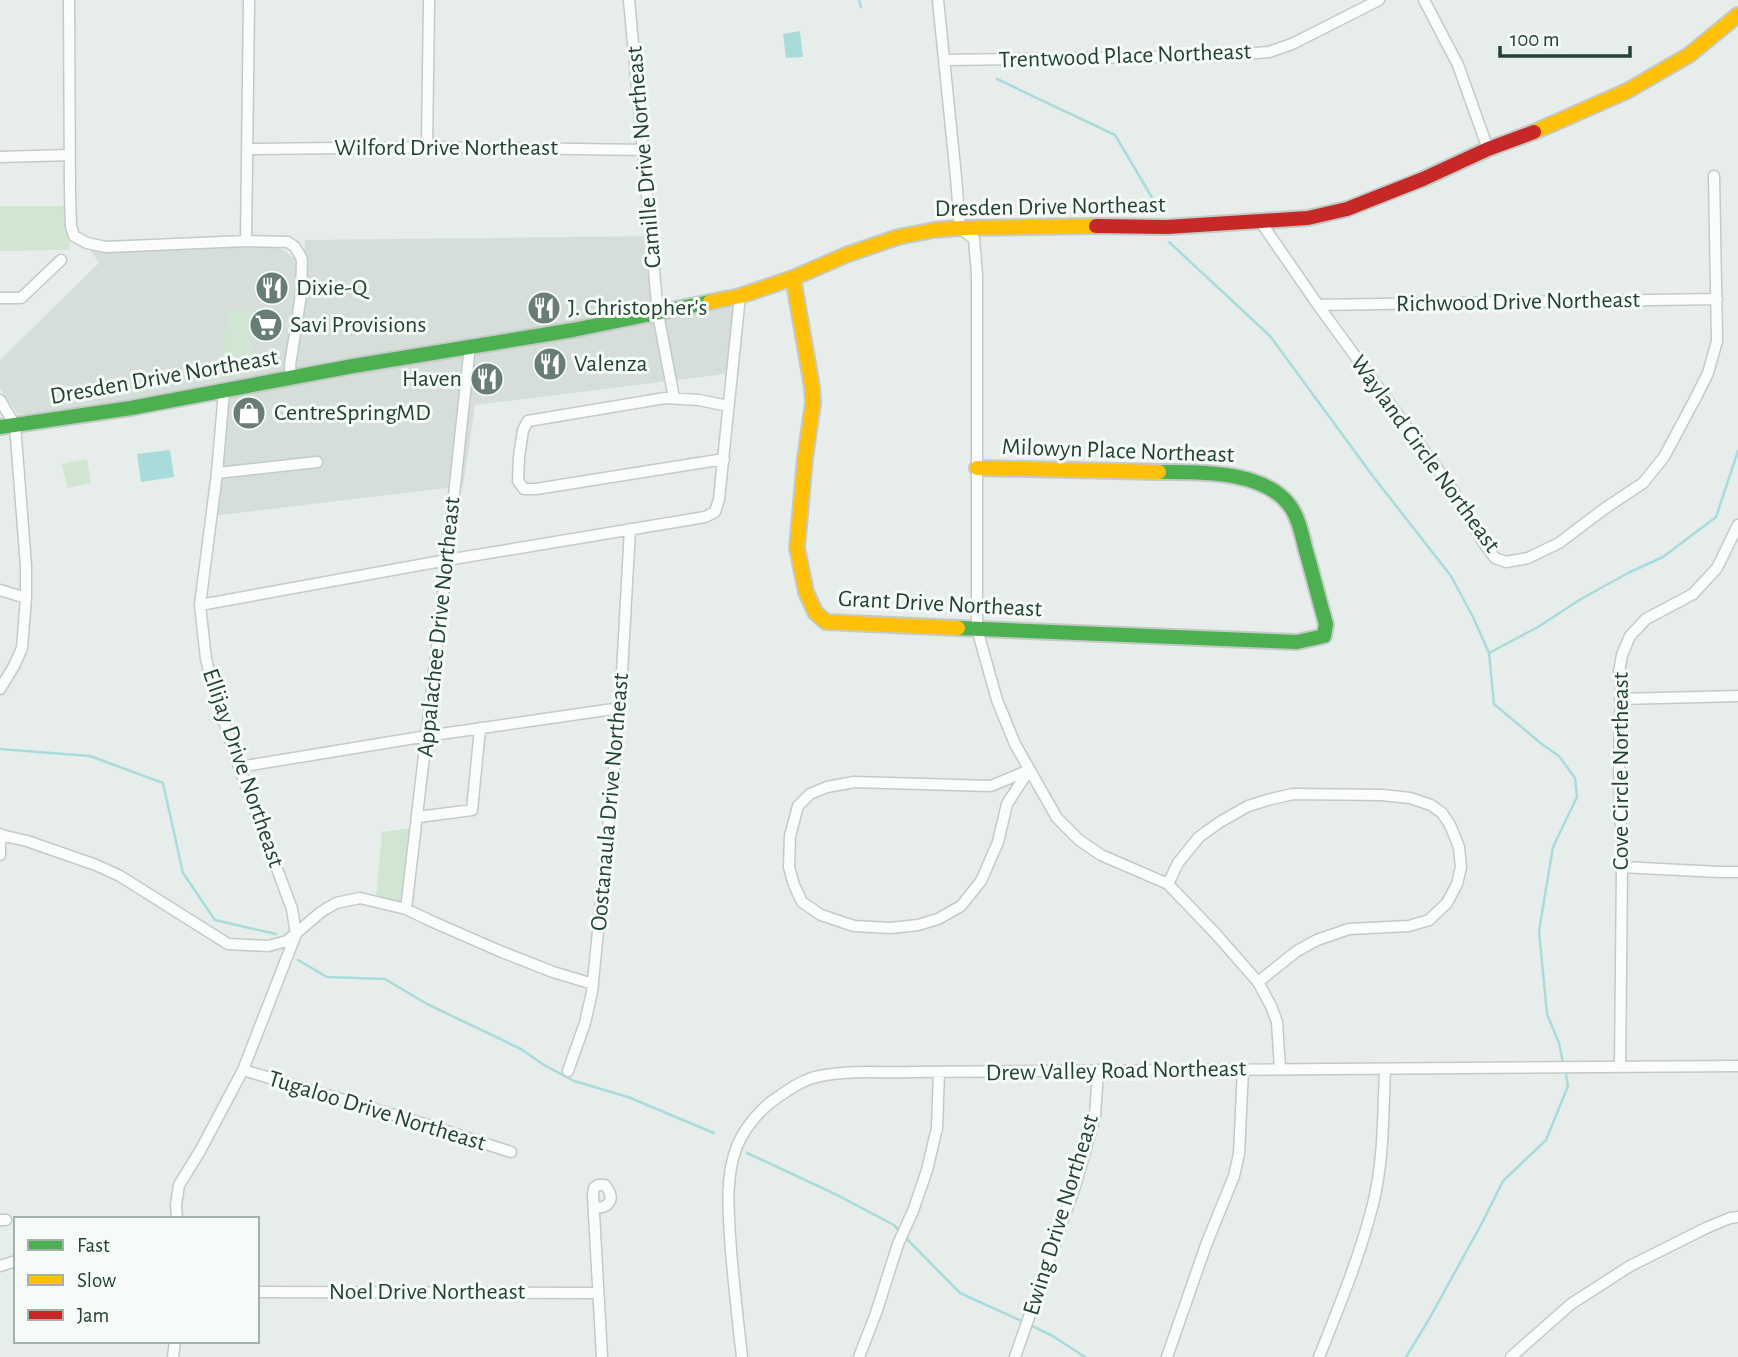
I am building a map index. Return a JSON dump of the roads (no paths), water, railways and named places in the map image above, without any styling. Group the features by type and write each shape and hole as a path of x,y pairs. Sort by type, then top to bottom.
{"street":[{"path":"69,0 71,226 74,236 106,247 246,241 288,242 302,257 301,295 290,365 291,379"},
{"path":"246,241 249,0"},
{"path":"427,147 429,0"},
{"name":"Camille Drive Northeast","path":"629,0 658,314 674,398"},
{"path":"938,0 960,228 974,239 978,275 977,629 997,700 1015,744 1057,818 1079,840 1101,855 1168,884 1258,982 1272,1006 1277,1023 1280,1069"},
{"name":"Trentwood Place Northeast","path":"944,60 1219,56 1269,52 1292,44 1379,0"},
{"path":"1424,0 1458,65 1488,149"},
{"name":"Dresden Drive Northeast","path":"0,426 131,408 658,314 740,296 898,237 934,230 1040,226 1167,227 1308,218 1347,209 1423,179 1488,149 1549,127 1627,91 1689,55 1738,15"},
{"name":"Wilford Drive Northeast","path":"248,149 427,147 644,150"},
{"path":"0,157 70,155"},
{"name":"Wayland Circle Northeast","path":"1260,221 1452,489 1483,542 1495,558 1506,562 1528,558 1559,542 1643,483 1664,457 1708,373 1717,341 1714,176"},
{"path":"0,298 21,299 61,260"},
{"name":"Grant Drive Northeast","path":"793,278 813,403 797,548 806,592 815,612 825,622 1297,642 1324,636 1326,624 1300,528 1291,507 1281,496 1257,482"},
{"path":"200,605 683,521 705,517 715,512 724,459 740,296"},
{"name":"Richwood Drive Northeast","path":"1318,305 1717,299"},
{"name":"Appalachee Drive Northeast","path":"406,909 470,346"},
{"name":"Ellijay Drive Northeast","path":"224,391 217,473 200,605 206,659 239,767 292,909 296,934"},
{"path":"724,459 536,489 524,489 518,481 523,430 528,421 665,398 699,400 728,406"},
{"path":"0,400 15,425 26,566 22,648 0,690"},
{"path":"217,473 317,462"},
{"name":"Milowyn Place Northeast","path":"977,468 1181,472 1230,475 1257,482"},
{"name":"Cove Circle Northeast","path":"1620,1067 1620,664 1630,636 1646,619 1693,594 1717,568 1738,525"},
{"name":"Oostanaula Drive Northeast","path":"568,1071 590,1007 593,984 620,708 630,529"},
{"path":"0,590 26,598"},
{"path":"1620,699 1738,696"},
{"path":"239,767 620,708"},
{"path":"418,817 472,810 480,728"},
{"path":"1029,771 1007,804 998,842 981,881 961,906 938,919 918,925 891,928 853,926 821,915 803,902 789,867 789,836 798,806 810,794 827,787 853,782 991,786 1029,771"},
{"path":"1168,884 1178,863 1199,837 1248,806 1271,799 1293,794 1382,795 1410,798 1431,805 1442,813 1459,847 1461,867 1457,884 1447,903 1429,920 1409,926 1349,929 1317,940 1297,951 1258,982"},
{"path":"0,855 0,835 27,841 96,865 120,876 228,944 268,946 287,941 336,903 360,898 406,909 502,952 593,984"},
{"path":"1622,867 1738,872"},
{"path":"177,1217 179,1185 243,1070 296,934"},
{"name":"Drew Valley Road Northeast","path":"742,1357 727,1203 730,1172 738,1144 753,1120 769,1103 796,1084 818,1076 1098,1070 1738,1066"},
{"path":"1319,1357 1355,1265 1374,1202 1380,1161 1385,1069"},
{"name":"Tugaloo Drive Northeast","path":"243,1070 511,1153"},
{"name":"Ewing Drive Northeast","path":"1015,1357 1076,1183 1095,1116 1098,1070"},
{"path":"1167,1357 1206,1245 1234,1176 1239,1154 1243,1070"},
{"path":"859,1357 927,1170 937,1128 939,1072"},
{"path":"594,1208 602,1357"},
{"path":"1511,1357 1571,1304 1630,1266 1706,1228 1738,1217"},
{"name":"Noel Drive Northeast","path":"259,1292 598,1293"}],"water":[{"path":"800,31 803,57 786,58 783,34"},
{"path":"170,450 174,477 141,482 137,454"}],"waterway":[{"path":"859,0 861,7"},
{"path":"997,79 1115,135 1157,206"},
{"path":"1169,242 1270,336 1372,475 1451,576 1489,653 1494,704 1559,756 1575,778 1577,797 1553,847 1539,931 1547,1014 1559,1043 1563,1063"},
{"path":"1489,653 1628,573 1663,557 1716,517 1738,451"},
{"path":"0,749 90,756 163,783 183,873 215,920 276,934"},
{"path":"298,960 327,977 385,979 427,1004 521,1049 574,1081 628,1097 714,1133"},
{"path":"1406,1357 1503,1181 1546,1140 1568,1086 1565,1069"},
{"path":"747,1153 835,1194 894,1225 899,1231"},
{"path":"904,1236 960,1293 1024,1322"},
{"path":"1030,1325 1085,1357"}],"place":[{"name":"Dixie-Q","path":"272,288"},
{"name":"J. Christopher's","path":"544,308"},
{"name":"Savi Provisions","path":"266,325"},
{"name":"Valenza","path":"550,364"},
{"name":"Haven","path":"487,379"},
{"name":"CentreSpringMD","path":"249,413"}]}
